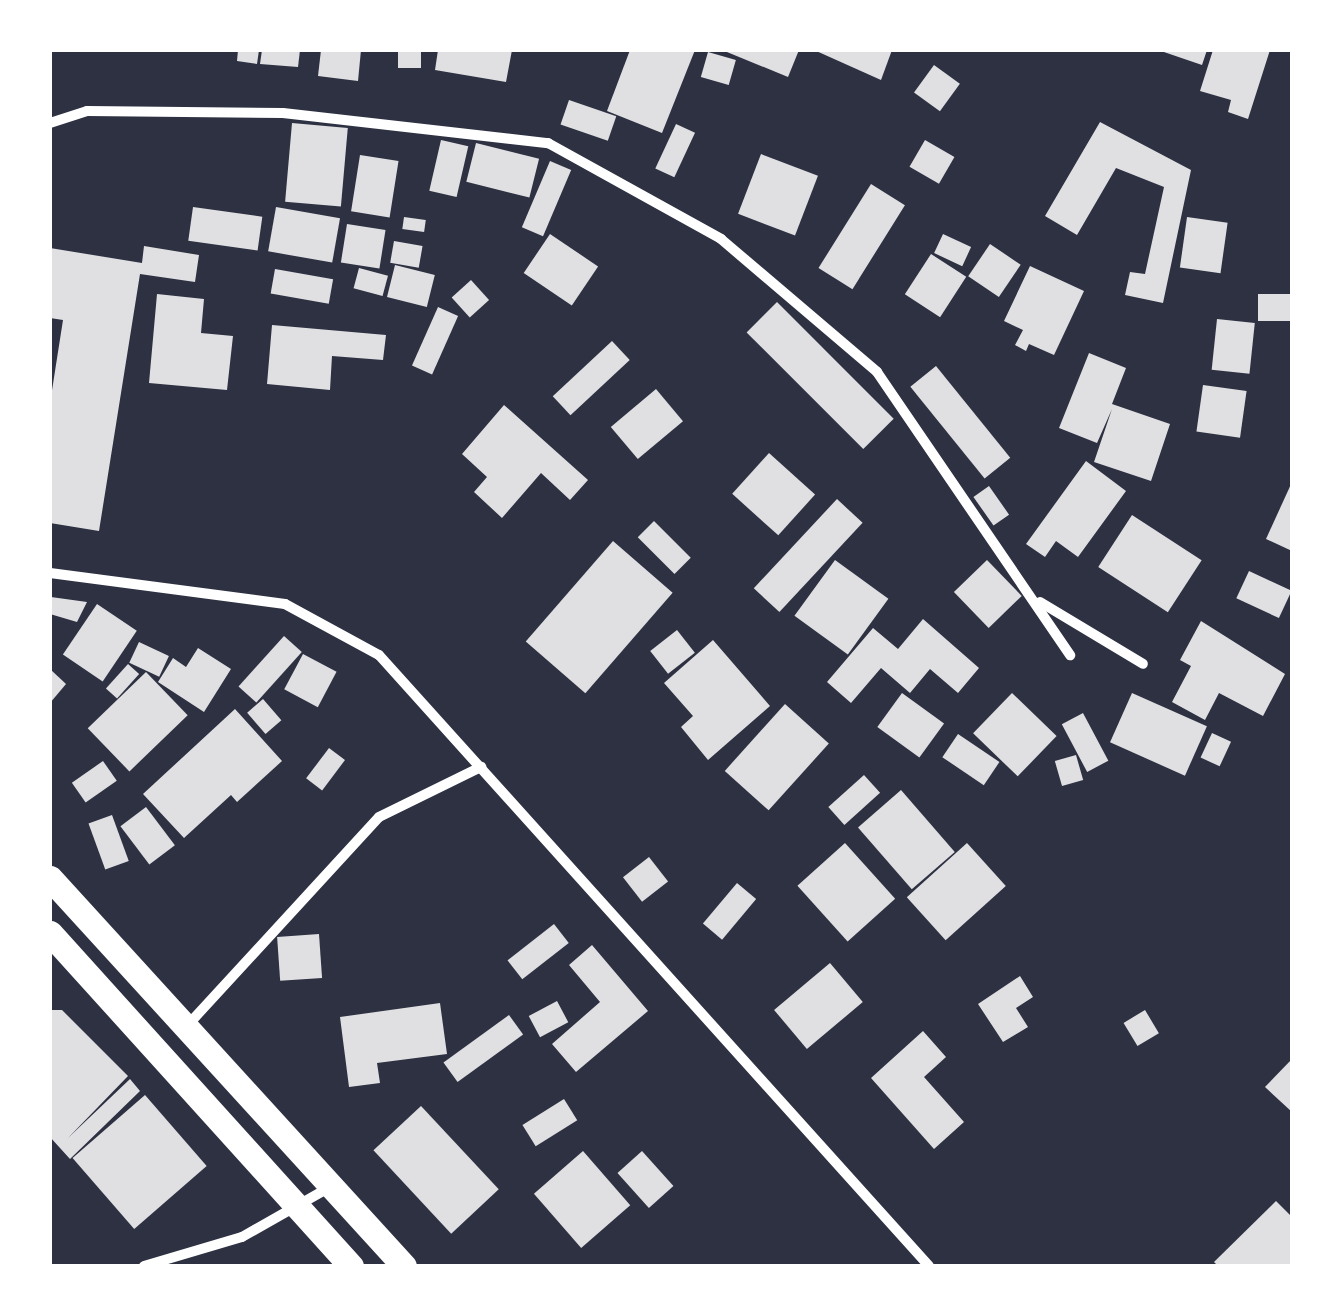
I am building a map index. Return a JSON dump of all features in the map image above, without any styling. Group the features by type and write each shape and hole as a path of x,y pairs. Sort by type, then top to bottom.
{"highway":[{"path":"50,878 404,1266"},
{"path":"50,934 352,1266"}],"street":[{"path":"50,123 86,111 283,114 548,143 721,239 877,372 1070,655"},
{"path":"50,574 285,604 326,621 404,678 929,1266"},
{"path":"1034,599 1143,664"},
{"path":"186,1028 379,817 481,767"},
{"path":"144,1266 242,1237 300,1209 330,1187"}],"building":[{"path":"238,50 259,50 257,64 237,61"},
{"path":"262,50 300,50 298,67 260,64"},
{"path":"321,50 361,50 358,81 318,76"},
{"path":"398,50 421,50 421,68 398,68"},
{"path":"438,50 512,50 506,82 435,70"},
{"path":"630,50 695,50 662,133 607,111"},
{"path":"722,50 799,50 788,77"},
{"path":"814,50 892,50 881,80"},
{"path":"1158,50 1207,50 1202,65"},
{"path":"1213,50 1270,50 1248,119 1228,112 1231,100 1200,91"},
{"path":"708,52 736,60 729,85 701,77"},
{"path":"934,65 960,84 940,111 914,93"},
{"path":"569,100 616,116 608,141 561,125"},
{"path":"1100,122 1191,170 1163,303 1125,295 1130,272 1145,274 1164,187 1116,168 1077,235 1045,216"},
{"path":"292,123 348,128 341,207 285,202"},
{"path":"676,124 695,133 674,177 655,168"},
{"path":"441,140 468,146 457,197 429,191"},
{"path":"925,140 954,157 939,184 910,167"},
{"path":"476,143 539,159 529,198 466,182"},
{"path":"761,154 818,176 795,236 738,214"},
{"path":"360,155 399,161 390,217 351,211"},
{"path":"550,161 571,170 543,236 522,227"},
{"path":"871,184 905,205 852,289 819,268"},
{"path":"193,207 262,217 258,250 188,241"},
{"path":"276,207 340,218 332,263 268,251"},
{"path":"404,217 426,220 424,232 402,229"},
{"path":"1187,217 1228,223 1221,273 1180,268"},
{"path":"347,224 386,230 379,269 341,263"},
{"path":"550,234 598,266 572,305 524,273"},
{"path":"943,234 971,247 962,266 934,253"},
{"path":"394,241 423,246 419,268 390,263"},
{"path":"990,244 1021,265 999,297 968,276"},
{"path":"144,246 199,255 195,282 140,274 99,531 50,523 50,403 63,320 50,318 50,248 142,263"},
{"path":"931,254 966,277 940,317 905,294"},
{"path":"395,265 435,275 427,307 387,297"},
{"path":"1030,266 1084,291 1054,355 1029,344 1026,351 1015,345 1023,330 1004,321"},
{"path":"359,268 388,276 383,296 354,288"},
{"path":"275,269 333,279 329,304 271,294"},
{"path":"471,280 489,300 470,317 452,297"},
{"path":"157,294 204,299 201,333 233,336 227,390 149,383"},
{"path":"1258,294 1292,294 1292,321 1258,321"},
{"path":"777,302 894,419 863,449 747,332"},
{"path":"438,307 458,316 432,374 412,365"},
{"path":"1217,319 1255,323 1249,374 1212,370"},
{"path":"272,325 386,335 383,360 332,356 330,390 267,384"},
{"path":"612,341 630,360 570,415 553,396"},
{"path":"1089,353 1126,368 1112,404 1170,424 1151,481 1094,462 1112,409 1097,443 1059,428"},
{"path":"936,366 1010,458 985,478 910,387"},
{"path":"1203,385 1247,391 1240,438 1196,432"},
{"path":"656,389 683,421 638,459 611,427"},
{"path":"504,405 588,480 570,500 541,473 502,518 474,492 487,477 462,454"},
{"path":"769,453 815,494 778,535 732,494"},
{"path":"1086,461 1126,491 1078,557 1056,541 1045,557 1026,544"},
{"path":"1292,482 1292,551 1266,539"},
{"path":"989,486 1009,515 994,526 973,497"},
{"path":"837,499 863,523 779,612 754,588"},
{"path":"1132,515 1202,560 1168,612 1098,567"},
{"path":"654,521 691,558 675,574 638,537"},
{"path":"613,541 673,593 585,693 526,641"},
{"path":"835,560 888,599 848,655 794,616"},
{"path":"987,560 1022,596 989,628 954,592"},
{"path":"1249,571 1292,591 1279,618 1236,598"},
{"path":"51,597 87,602 77,622 50,614"},
{"path":"97,604 137,631 103,681 63,655"},
{"path":"923,619 979,668 958,693 930,669 910,693 881,668 851,703 827,682 873,628 898,649"},
{"path":"1201,621 1285,674 1263,716 1219,693 1205,720 1172,702 1191,666 1180,660"},
{"path":"677,630 695,653 668,674 650,651"},
{"path":"284,636 302,652 256,703 238,687"},
{"path":"713,640 770,706 708,760 681,727 693,716 664,683"},
{"path":"139,642 169,656 159,677 129,663"},
{"path":"198,648 231,669 204,712 158,682 173,658 186,667"},
{"path":"303,654 337,672 318,707 284,689"},
{"path":"128,664 139,674 117,699 106,689"},
{"path":"50,669 66,684 50,703"},
{"path":"146,672 188,715 129,771 88,728"},
{"path":"902,693 944,724 919,758 877,727"},
{"path":"1012,693 1057,736 1018,776 973,733"},
{"path":"1132,693 1207,726 1185,776 1110,742"},
{"path":"263,699 281,720 266,734 247,713"},
{"path":"785,704 829,743 769,810 725,771"},
{"path":"235,709 282,761 237,802 231,795 184,838 143,794"},
{"path":"1083,713 1108,761 1087,772 1062,724"},
{"path":"1212,733 1231,742 1220,766 1201,757"},
{"path":"958,734 999,762 984,785 942,757"},
{"path":"329,748 345,760 322,790 306,778"},
{"path":"1076,755 1083,780 1062,786 1055,761"},
{"path":"103,761 117,781 86,802 72,783"},
{"path":"864,775 880,793 844,825 828,807"},
{"path":"901,790 955,852 912,889 858,827"},
{"path":"146,807 175,845 149,865 120,826"},
{"path":"112,815 129,861 105,870 89,824"},
{"path":"845,843 895,899 848,942 797,886"},
{"path":"967,843 1006,886 946,940 907,897"},
{"path":"649,857 668,881 642,902 623,877"},
{"path":"737,883 756,899 722,940 703,924"},
{"path":"554,924 569,943 522,979 508,960"},
{"path":"319,934 322,978 280,981 277,937"},
{"path":"592,945 648,1011 576,1072 552,1044 600,1002 569,965"},
{"path":"830,963 863,1002 807,1049 774,1010"},
{"path":"1020,976 1033,997 1016,1008 1028,1027 1003,1042 978,1004"},
{"path":"557,1001 568,1022 540,1037 529,1016"},
{"path":"440,1003 447,1054 377,1063 380,1083 349,1087 340,1017"},
{"path":"50,1010 62,1010 128,1076 68,1138 130,1079 140,1091 70,1159 50,1137"},
{"path":"1145,1010 1159,1033 1137,1046 1124,1023"},
{"path":"509,1015 523,1034 458,1082 443,1063"},
{"path":"923,1031 946,1057 924,1077 964,1122 934,1149 871,1078"},
{"path":"1292,1059 1292,1112 1265,1087"},
{"path":"145,1095 207,1166 134,1229 73,1158"},
{"path":"564,1099 577,1120 536,1146 522,1125"},
{"path":"421,1106 499,1189 451,1234 373,1150"},
{"path":"583,1151 630,1205 581,1248 534,1194"},
{"path":"642,1151 673,1186 649,1208 617,1173"},
{"path":"1276,1201 1292,1217 1292,1266 1218,1266 1214,1262"}]}
